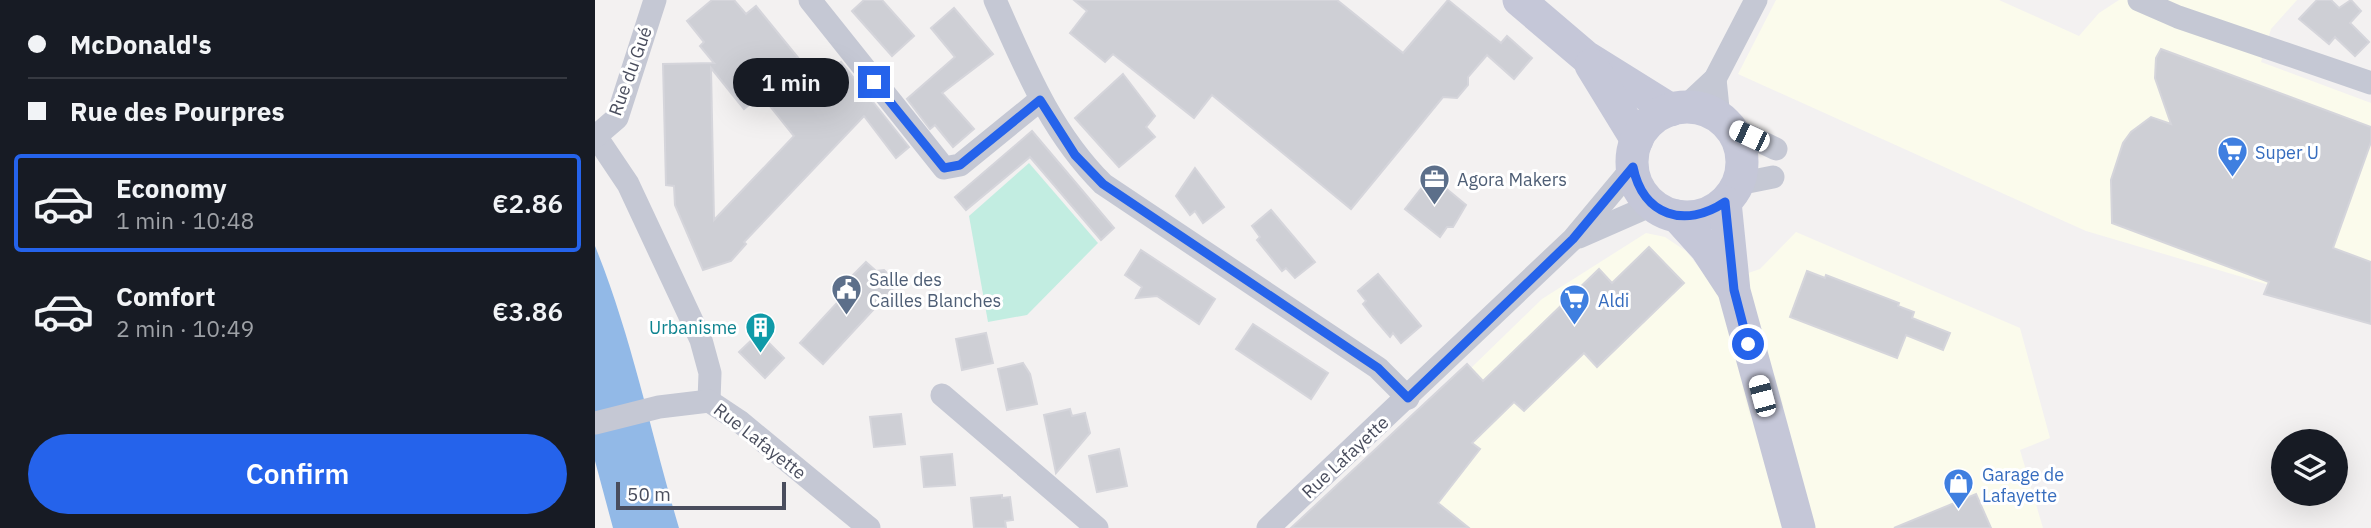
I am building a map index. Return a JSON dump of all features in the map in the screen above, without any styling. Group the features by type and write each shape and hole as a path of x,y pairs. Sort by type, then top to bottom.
{"street":[{"name":"Rue du Gué","path":"595,136 617,118 655,0"},
{"path":"810,0 944,168 960,165 1040,100"},
{"path":"995,0 1040,100 1075,155 1103,184 1378,368 1408,398"},
{"path":"1519,0 1586,57 1678,109 1709,111 1724,122 1776,149"},
{"path":"1635,153 1651,122 1678,109 1715,79 1756,0"},
{"path":"2140,0 2178,17 2371,83"},
{"path":"1586,57 1635,153 1636,181 1706,248 1734,290"},
{"path":"1715,79 1724,122 1742,155 1731,193 1734,290 1799,528"},
{"path":"595,136 622,173 701,340 710,373 709,401"},
{"name":"Rue Lafayette","path":"1268,528 1573,239 1635,153"},
{"path":"1665,210 1695,217 1711,211 1731,193 1773,177"},
{"name":"Rue Lafayette","path":"1573,239 1665,210"},
{"path":"942,395 1097,528"},
{"name":"Rue Lafayette","path":"595,423 659,407 709,401 739,421 869,528"}],"shaded area":[{"path":"1776,0 1999,0 2079,36 2099,13 2119,0 2297,0 2271,29 2261,62 2371,103 2371,315 2086,231 1738,74"},
{"path":"1796,232 2020,328 2050,438 2020,450 2043,528 1291,528 1466,364 1471,368 1542,299 1646,233 1665,237 1686,251 1713,285 1760,269"}],"green space":[{"path":"1029,163 1098,243 1027,315 988,322 969,216"}],"water":[{"path":"595,246 620,315 679,528 613,528 595,461"}],"building":[{"path":"712,0 734,0 746,14 756,6 817,81 841,62 909,147 896,158 864,116 744,242 746,244 731,261 703,270 675,205 674,186 666,185 663,64 714,63 700,46 704,42 687,21","holes":["711,68 744,109 761,95 794,136 714,220"]},
{"path":"864,0 882,0 914,36 892,56 852,11"},
{"path":"1074,0 1337,0 1403,53 1448,0 1501,43 1507,36 1532,58 1514,79 1487,55 1468,77 1468,85 1457,98 1443,97 1351,209 1212,95 1194,118 1113,54 1105,62 1070,33 1087,11"},
{"path":"2317,0 2331,0 2339,8 2351,0 2361,11 2350,23 2369,42 2355,56 2335,37 2329,44 2299,19"},
{"path":"954,8 993,54 942,93 974,129 953,147 935,125 930,129 907,99 955,57 931,28"},
{"path":"2161,49 2371,127 2371,142 2333,248 2371,262 2371,324 2264,294 2269,282 2112,223 2111,180 2123,143 2131,132 2151,117 2171,124 2155,78 2156,58"},
{"path":"1123,74 1155,116 1146,127 1155,137 1119,167 1075,118"},
{"path":"1032,131 1114,228 1101,240 1030,157 966,210 955,197"},
{"path":"1195,168 1224,207 1203,223 1195,211 1190,215 1176,196"},
{"path":"1431,176 1466,205 1453,227 1447,227 1440,237 1405,209"},
{"path":"1271,210 1315,262 1295,278 1286,268 1282,271 1257,240 1260,237 1252,226"},
{"path":"1649,247 1684,283 1597,367 1584,353 1524,411 1514,402 1472,443 1480,449 1438,503 1469,528 1291,528 1467,364 1483,381 1599,269 1612,283"},
{"path":"1141,250 1215,299 1199,324 1157,296 1136,298 1142,287 1125,275"},
{"name":"Salle des Cailles Blanches","path":"866,262 876,271 884,270 898,283 823,364 800,343 849,290 844,284"},
{"path":"1807,271 1825,278 1826,275 1899,303 1898,306 1914,312 1912,318 1950,333 1943,350 1906,335 1897,358 1790,317"},
{"path":"1378,274 1421,326 1401,343 1393,333 1390,337 1373,317 1363,304 1366,301 1358,291"},
{"path":"1253,324 1328,373 1311,399 1236,349"},
{"name":"Urbanisme","path":"759,333 784,358 765,378 739,352"},
{"path":"986,333 993,363 962,370 956,339"},
{"path":"1023,363 1030,374 1037,404 1007,410 998,369"},
{"path":"1070,409 1072,416 1085,413 1090,433 1056,473 1044,415"},
{"path":"901,414 905,444 874,447 870,417"},
{"path":"1119,449 1127,486 1097,492 1089,456"},
{"path":"952,454 955,485 924,487 921,457"},
{"name":"Garage de Lafayette","path":"1976,494 1991,528 1894,528"},
{"path":"1002,495 1002,498 1010,497 1013,520 1005,521 1006,528 974,528 971,498"}],"place":[{"name":"Super U","path":"2232,179"},
{"name":"Agora Makers","path":"1434,206"},
{"name":"Salle des Cailles Blanches","path":"846,316"},
{"name":"Aldi","path":"1575,327"},
{"name":"Urbanisme","path":"760,354"},
{"name":"Garage de Lafayette","path":"1959,511"}],"route":[{"path":"874,82 944,168 960,165 1040,100 1075,155 1103,184 1378,368 1408,398 1573,239 1633,167 1642,194 1652,205 1664,212 1695,217 1725,202 1734,290 1748,344"}]}
